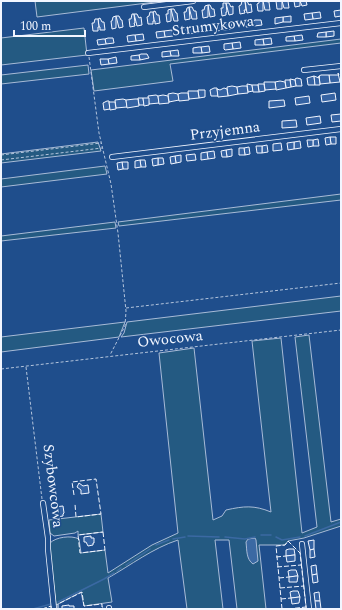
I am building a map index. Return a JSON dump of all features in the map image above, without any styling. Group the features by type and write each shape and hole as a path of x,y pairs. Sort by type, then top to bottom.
{"street":[{"path":"144,7 193,1"},
{"name":"Strumykowa","path":"88,53 341,23"},
{"path":"304,70 341,66"},
{"name":"Przyjemna","path":"112,157 341,129"},
{"name":"Szybowcowa","path":"43,503 48,538 54,609"},
{"path":"302,544 309,609"}],"path":[{"path":"88,53 101,143 111,184 126,308 125,326 110,356"},
{"path":"1,155 101,143"},
{"path":"1,160 102,148"},
{"path":"126,308 341,283"},
{"name":"Owocowa","path":"1,369 341,330"},
{"name":"Szybowcowa","path":"26,366 43,503"}],"shaded area":[{"path":"35,1 163,1 37,17"},
{"path":"84,28 87,55 1,65 1,38"},
{"path":"341,39 341,43 170,64 173,81 94,91 91,70"},
{"path":"88,65 89,74 1,84 1,75"},
{"path":"98,142 101,151 1,163 1,154"},
{"path":"105,166 107,174 1,187 1,179"},
{"path":"341,194 341,200 119,226 118,222"},
{"path":"115,222 116,228 1,241 1,236"},
{"path":"341,296 341,311 121,337 124,333 127,322"},
{"path":"125,322 119,337 1,352 1,337"},
{"path":"309,335 331,522 341,519 341,526 304,538 288,541 285,545 259,545 266,609 237,609 229,540 215,540 223,609 187,609 178,540 151,552 108,578 112,602 84,606 81,592 56,605 50,556 50,543 53,541 60,538 72,537 79,539 81,553 105,550 108,573 152,545 178,533 159,353 194,348 213,520 222,516 226,510 238,508 254,507 271,512 252,341 281,338 302,533 317,527 295,337"},
{"path":"101,514 103,532 78,535 78,531 75,533 54,536 50,533 49,520"},
{"path":"255,538 258,561 253,564 248,557 246,542 248,539"}],"building":[{"path":"242,1 245,1 246,10 244,10 245,13 240,14 239,6 241,5"},
{"path":"245,1 247,1 249,5 251,4 252,12 247,13"},
{"path":"259,1 263,1 263,11 258,11 257,4"},
{"path":"263,1 269,2 270,10 265,10"},
{"path":"276,1 282,1 282,9 277,9"},
{"path":"282,1 288,1 289,8 284,8"},
{"path":"294,1 300,1 300,6 295,7"},
{"path":"300,1 306,1 307,5 302,6"},
{"path":"223,3 226,3 227,12 226,15 222,16 221,8 223,8"},
{"path":"226,3 229,3 231,7 233,6 233,14 229,15"},
{"path":"208,5 214,9 215,16 210,17"},
{"path":"208,5 208,17 203,18 202,10 204,10 205,6"},
{"path":"189,7 190,19 185,20 184,12 186,12 187,8"},
{"path":"189,7 192,7 194,11 196,11 197,19 192,19"},
{"path":"171,9 171,21 167,22 166,14 168,14 168,10"},
{"path":"171,9 174,9 177,13 178,21 174,21"},
{"path":"341,10 341,16 335,17 334,11"},
{"path":"155,11 157,15 159,15 160,23 155,24 153,12"},
{"path":"150,12 153,12 153,24 148,24 147,17 149,16"},
{"path":"320,12 321,18 313,19 312,13"},
{"path":"312,13 313,19 305,20 304,14"},
{"path":"132,14 134,14 135,26 130,27 129,19 131,19"},
{"path":"134,14 137,14 139,18 141,17 142,25 137,26"},
{"path":"116,16 116,28 112,29 111,21 113,17"},
{"path":"116,16 119,16 122,20 123,27 119,28"},
{"path":"291,16 291,22 283,22 283,17"},
{"path":"283,17 283,22 275,24 275,18"},
{"path":"100,18 102,22 104,22 105,30 100,30 98,19"},
{"path":"95,19 98,19 98,31 93,31 92,23 94,23"},
{"path":"261,20 262,25 254,26 253,21"},
{"path":"253,21 254,26 246,27 245,22"},
{"path":"231,23 232,29 224,30 223,24"},
{"path":"223,24 224,30 216,31 215,25"},
{"path":"202,27 203,32 195,33 194,28"},
{"path":"194,28 195,33 187,34 186,29"},
{"path":"172,30 173,36 165,37 164,31"},
{"path":"164,31 165,37 157,38 156,32"},
{"path":"334,31 334,36 326,37 326,32"},
{"path":"326,32 326,37 317,37 318,33"},
{"path":"143,34 144,40 136,41 135,35"},
{"path":"135,35 136,41 128,42 127,36"},
{"path":"302,35 303,40 295,41 294,36"},
{"path":"294,36 295,41 286,41 286,37"},
{"path":"113,38 114,43 106,44 105,39"},
{"path":"271,38 272,44 264,45 263,39"},
{"path":"105,39 106,44 98,45 97,40"},
{"path":"263,39 264,45 255,45 255,40"},
{"path":"240,42 241,48 233,49 232,43"},
{"path":"232,43 233,49 224,49 224,44"},
{"path":"209,46 210,52 202,53 201,47"},
{"path":"201,47 202,53 193,53 193,48"},
{"path":"178,50 179,56 171,56 170,51"},
{"path":"170,51 171,56 162,57 162,52"},
{"path":"147,54 149,58 140,60 139,55"},
{"path":"139,55 140,60 131,60 131,56"},
{"path":"116,57 117,63 109,64 108,59"},
{"path":"100,59 108,59 109,64 101,65"},
{"path":"329,75 338,75 340,82 330,83"},
{"path":"329,75 330,83 320,84 319,76"},
{"path":"314,76 315,85 308,85 307,78"},
{"path":"314,76 319,78 319,76 320,85 315,85"},
{"path":"290,79 295,80 296,86 291,87"},
{"path":"295,79 301,79 302,86 296,86"},
{"path":"285,80 290,80 291,87 286,88"},
{"path":"264,82 275,82 276,89 265,90"},
{"path":"275,82 285,82 286,88 276,90"},
{"path":"247,84 252,85 253,91 248,92"},
{"path":"258,84 264,84 265,91 259,92"},
{"path":"252,85 258,85 259,92 253,92"},
{"path":"247,86 248,93 238,94 237,87"},
{"path":"227,87 237,87 238,94 228,96"},
{"path":"217,88 218,96 211,96 210,90"},
{"path":"224,88 227,89 228,96 218,97 217,89 220,90"},
{"path":"198,90 205,90 205,97 199,98"},
{"path":"188,91 198,91 199,98 189,99"},
{"path":"188,93 189,100 179,101 178,94"},
{"path":"335,93 336,100 322,102 321,95"},
{"path":"168,94 178,94 179,100 169,102"},
{"path":"148,96 158,96 159,103 149,104"},
{"path":"158,96 168,96 169,103 159,104"},
{"path":"309,96 310,103 296,105 295,98"},
{"path":"138,98 143,98 144,105 139,105"},
{"path":"143,98 149,98 149,105 144,106"},
{"path":"138,99 139,106 127,108 126,100"},
{"path":"115,100 126,100 127,107 116,108"},
{"path":"284,100 285,106 269,108 269,101"},
{"path":"109,101 110,109 104,110 103,103"},
{"path":"109,102 115,102 116,109 110,110"},
{"path":"341,114 341,121 332,122 331,115"},
{"path":"320,116 321,123 307,125 306,118"},
{"path":"296,120 297,127 282,128 282,121"},
{"path":"330,137 336,137 336,144 331,144"},
{"path":"330,137 331,144 326,145 325,138"},
{"path":"318,139 319,146 313,146 313,140"},
{"path":"307,140 313,140 313,146 308,147"},
{"path":"300,141 301,148 294,149 294,142"},
{"path":"294,142 294,149 288,150 287,143"},
{"path":"281,143 282,150 273,151 273,144"},
{"path":"267,145 268,152 262,153 262,146"},
{"path":"256,146 262,146 262,153 257,153"},
{"path":"249,147 250,154 245,155 244,148"},
{"path":"239,148 244,148 245,155 239,155"},
{"path":"232,149 232,156 227,157 226,150"},
{"path":"226,150 227,157 222,157 221,151"},
{"path":"214,151 215,158 208,159 207,152"},
{"path":"207,152 208,159 201,160 201,153"},
{"path":"195,154 196,160 187,161 186,155"},
{"path":"181,155 181,162 176,163 175,156"},
{"path":"175,156 176,163 171,164 170,157"},
{"path":"158,158 163,158 164,164 158,165"},
{"path":"158,158 158,165 153,166 152,159"},
{"path":"140,160 145,160 146,167 141,167"},
{"path":"140,160 141,167 135,168 135,161"},
{"path":"122,162 128,162 128,169 123,169"},
{"path":"122,162 123,169 118,170 117,163"},
{"path":"79,483 83,486 88,485 89,493 81,494 81,490 77,487"},
{"path":"63,506 63,516 57,517 54,507"},
{"path":"91,536 91,538 94,538 94,543 93,545 88,546 86,542 84,542 84,537"},
{"path":"314,540 314,549 310,550 308,541"},
{"path":"294,549 295,555 286,556 286,550"},
{"path":"314,549 315,557 310,558 310,550"},
{"path":"295,555 295,561 287,562 286,556"},
{"path":"316,565 317,574 312,575 311,566"},
{"path":"296,570 298,576 289,577 288,571"},
{"path":"317,574 318,582 313,583 312,575"},
{"path":"298,576 297,582 289,582 289,577"},
{"path":"298,591 300,597 291,598 290,592"},
{"path":"319,592 320,601 315,601 314,593"},
{"path":"300,597 299,603 292,604 291,598"},
{"path":"315,601 320,601 321,609 316,609"},
{"path":"62,606 74,606 74,609 62,609"}],"waterway":[{"path":"305,536 341,522"},
{"path":"261,535 271,535"},
{"path":"188,536 219,537"},
{"path":"173,539 185,537"},
{"path":"225,537 245,539 255,537"},
{"path":"276,537 282,540 300,537"},
{"path":"156,545 169,540"},
{"path":"126,565 150,549"},
{"path":"117,571 121,568"},
{"path":"58,602 114,573"},
{"path":"33,609 51,604"}],"fence":[{"path":"74,495 72,482 96,479 101,514 76,517 75,504"},
{"path":"103,532 105,550 80,553 78,535 103,532"},
{"path":"282,609 276,546 285,545 288,541 300,553 306,607"},
{"path":"276,557 286,556"},
{"path":"277,567 301,565"},
{"path":"279,578 289,577"},
{"path":"280,588 304,586"},
{"path":"58,609 58,604 82,592 84,606 102,604 104,609"},
{"path":"281,599 291,598"},
{"path":"42,609 51,606 51,609"},
{"path":"288,609 306,607 306,609"}]}
